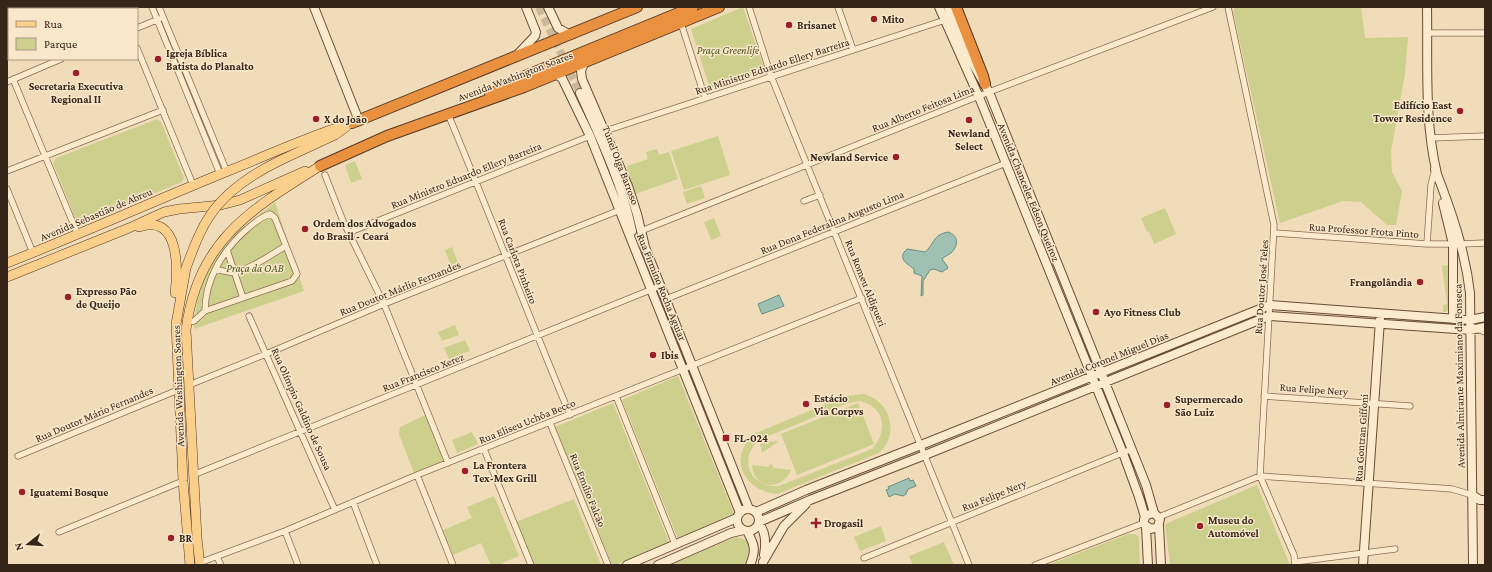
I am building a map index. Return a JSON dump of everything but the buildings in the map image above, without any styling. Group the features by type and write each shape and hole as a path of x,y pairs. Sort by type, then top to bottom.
{"highway":[{"name":"Avenida Washington Soares","path":"356,122 636,7"},
{"path":"473,106 500,89 525,76 693,7"},
{"name":"Avenida Washington Soares","path":"320,166 387,136 473,106 584,63 719,7"},
{"path":"956,7 987,88"}],"main road":[{"path":"314,7 356,122"},
{"path":"516,56 535,36 536,32 526,7"},
{"path":"548,7 558,28 570,35"},
{"name":"Avenida Chanceler Edson Queiroz","path":"939,7 979,97 1123,453 1139,497 1145,522 1148,565"},
{"name":"Avenida Chanceler Edson Queiroz","path":"948,7 964,48 987,88 1146,485 1157,519 1162,565"},
{"name":"Avenida Almirante Maximiano da Fonseca","path":"1427,7 1430,138 1435,169 1468,276 1470,293 1470,320 1477,329 1472,495 1473,565"},
{"name":"Rua Firmino Rocha Aguiar","path":"584,63 581,71 582,79 628,186 645,247 692,366 752,510"},
{"name":"Rua Firmino Rocha Aguiar","path":"554,74 562,78 590,136 683,369 738,516"},
{"name":"Túnel Olga Barroso","path":"580,93 623,196 635,247"},
{"name":"Avenida Washington Soares","path":"190,565 183,481 176,324 186,268 199,234 209,217 217,206 245,181 281,160 335,135 356,122"},
{"name":"Avenida Washington Soares","path":"193,186 333,129 356,122"},
{"name":"Avenida Washington Soares","path":"129,228 151,217 171,211 212,206 240,200 287,178 320,166"},
{"name":"Avenida Washington Soares","path":"200,564 193,475 186,330 190,305 196,286 208,262 223,239 255,209 320,166"},
{"name":"Avenida Sebastião de Abreu","path":"7,263 66,240 193,186"},
{"path":"7,277 129,228 137,228 147,225 156,226 165,231 173,241 177,281 174,314 176,324"},
{"path":"66,240 71,252"},
{"path":"1037,240 1057,261"},
{"name":"Avenida Almirante Maximiano da Fonseca","path":"1453,319 1457,244"},
{"path":"33,253 36,265"},
{"name":"Avenida Coronel Miguel Dias","path":"752,510 921,445 1270,305 1470,320 1485,317"},
{"name":"Rua Gontran Giffoni","path":"1363,565 1381,314"},
{"name":"Avenida Coronel Miguel Dias","path":"759,523 810,500 1269,316 1380,325 1477,329"},
{"path":"1071,326 1081,322"},
{"path":"1186,339 1190,348"},
{"path":"992,416 996,426"},
{"path":"1472,495 1480,500 1485,500"},
{"path":"762,564 784,526 810,500"},
{"path":"627,565 738,516 744,510 752,510 758,516 759,523 762,527 765,548 762,564"},
{"path":"1149,513 1157,519 1152,529 1145,522 1149,513"},
{"path":"738,516 738,526 751,538 754,548 754,554 750,565"},
{"path":"658,565 731,533 754,530 759,523"}],"street":[{"path":"152,7 224,173"},
{"path":"159,7 224,173"},
{"name":"Rua Romeu Aldigueri","path":"749,7 771,76 969,565"},
{"path":"838,7 853,50"},
{"name":"Rua Alberto Feitosa Lima","path":"641,231 979,97 987,88 1213,7"},
{"name":"Rua Doutor José Teles","path":"1228,7 1275,233 1260,476 1290,546 1295,563"},
{"path":"138,28 163,17"},
{"name":"Rua Ministro Eduardo Ellery Barreira","path":"605,131 945,20"},
{"path":"681,23 705,98"},
{"path":"1428,33 1485,33"},
{"path":"138,50 193,186"},
{"path":"7,82 59,60"},
{"path":"13,79 78,235"},
{"path":"7,171 163,110"},
{"name":"Rua Carlota Pinheiro","path":"448,114 477,181 537,337 570,415"},
{"name":"Rua Ministro Eduardo Ellery Barreira","path":"350,232 590,136"},
{"path":"1430,138 1485,136"},
{"name":"Rua Dona Federalina Augusto Lima","path":"666,299 1006,163"},
{"path":"1427,244 1431,186 1435,169"},
{"path":"325,175 343,221 350,232 384,304 448,463"},
{"path":"7,189 33,253"},
{"path":"804,201 820,195"},
{"name":"Rua Doutor Márlio Fernandes","path":"189,384 620,210"},
{"path":"187,322 194,321 205,311 292,281 297,274 276,218 270,214 261,217 238,237 227,250 216,270 205,298 205,311"},
{"name":"Rua Professor Frota Pinto","path":"1275,233 1427,244 1485,243"},
{"path":"216,270 234,272 258,263 286,246"},
{"path":"227,250 243,298"},
{"name":"Rua Francisco Xerez","path":"193,475 660,286"},
{"name":"Rua Eliseu Uchôa Becco","path":"200,564 285,531 417,475 484,450 550,422 862,298"},
{"name":"Rua Olímpio Galdino de Sousa","path":"249,316 335,510"},
{"name":"Avenida Coronel Miguel Dias","path":"1477,329 1485,332"},
{"name":"Rua Doutor Mário Fernandes","path":"18,456 178,390"},
{"path":"616,396 675,544"},
{"name":"Rua Felipe Nery","path":"1264,396 1410,406"},
{"name":"Rua Emílio Falcão","path":"550,422 608,565"},
{"name":"Rua Felipe Nery","path":"864,558 1132,449"},
{"path":"484,450 531,565"},
{"path":"417,475 453,565"},
{"path":"1157,519 1260,476 1452,489 1472,495"},
{"path":"58,532 183,481"},
{"path":"353,502 377,565"},
{"path":"1035,565 1145,522"},
{"path":"285,531 298,565"},
{"path":"1295,563 1364,552 1395,549"},
{"path":"217,557 221,565"}],"green space":[{"name":"Praça Greenlife","path":"743,7 765,71 710,89 691,29"},
{"path":"1236,7 1361,7 1365,38 1408,37 1405,74 1391,151 1392,172 1402,191 1396,225 1387,225 1361,202 1343,201 1280,223 1233,11"},
{"path":"157,119 161,122 184,178 182,182 81,224 77,222 53,163 56,158"},
{"path":"718,136 730,175 684,190 671,151"},
{"path":"657,149 659,155 669,152 678,179 635,194 627,166 648,159 646,152"},
{"path":"355,161 362,179 351,183 345,165"},
{"path":"701,186 705,198 687,204 683,192"},
{"name":"Praça da OAB","path":"275,202 304,291 194,329 197,302 201,289 206,276 220,251 238,231"},
{"path":"1165,208 1176,234 1154,244 1149,231 1147,232 1141,218"},
{"path":"714,218 721,236 711,240 704,222"},
{"path":"452,247 459,266 452,269 445,250"},
{"path":"1448,265 1449,309 1446,312 1443,312 1443,305 1447,304 1442,266"},
{"path":"455,325 459,335 442,341 438,332"},
{"path":"465,340 470,351 449,359 444,348"},
{"path":"678,376 734,514 678,539 622,400"},
{"path":"864,394 881,404 886,411 890,419 891,428 889,437 879,453 777,494 765,491 755,486 747,479 742,471 742,451 747,442 756,433 845,396","holes":["861,401 876,409 880,415 882,421 881,435 872,449 779,486 769,486 761,483 755,478 750,471 748,464 752,448 759,440 848,403"]},
{"path":"613,403 669,542 615,565 612,565 555,427"},
{"path":"858,403 874,444 797,475 781,434"},
{"path":"427,414 445,460 414,473 399,434 400,427"},
{"path":"472,432 478,444 457,453 452,440"},
{"path":"759,440 774,442 776,440 778,442 762,453"},
{"path":"770,464 773,465 773,468 791,470 787,477 781,482 768,485 757,479 752,465 769,467"},
{"path":"1257,485 1290,565 1170,565 1165,524"},
{"path":"494,496 519,556 498,565 491,565 481,543 453,555 443,530 472,518 467,507"},
{"path":"574,499 601,565 534,565 516,522"},
{"path":"881,526 886,541 860,551 854,537"},
{"path":"1128,534 1135,534 1139,537 1140,565 1048,565"},
{"path":"736,537 746,540 749,546 744,565 670,565"},
{"path":"944,542 954,565 913,565 909,556"}],"shaded area":[{"path":"948,232 956,238 956,246 952,252 942,259 948,268 942,272 934,269 930,270 923,281 923,295 921,296 922,276 914,273 914,269 904,260 904,252 907,249 925,252 939,235"},
{"path":"779,295 784,306 762,314 758,304"},
{"path":"909,478 910,481 913,480 916,486 908,489 906,494 903,496 895,494 889,497 886,490 889,489 888,487"}],"tunnel":[{"path":"539,7 580,93"}],"place":[{"name":"Mito","path":"874,19"},
{"name":"Brisanet","path":"789,25"},
{"name":"Igreja Bíblica Batista do Planalto","path":"158,59"},
{"name":"Secretaria Executiva Regional II","path":"76,73"},
{"name":"Edifício East Tower Residence","path":"1460,111"},
{"name":"X do João","path":"316,119"},
{"name":"Newland Select","path":"969,120"},
{"name":"Newland Service","path":"896,157"},
{"name":"Ordem dos Advogados do Brasil - Ceará","path":"305,229"},
{"name":"Frangolândia","path":"1420,282"},
{"name":"Expresso Pão de Queijo","path":"68,297"},
{"name":"Ayo Fitness Club","path":"1096,312"},
{"name":"Ibis","path":"653,355"},
{"name":"Estácio Via Corpvs","path":"806,404"},
{"name":"Supermercado São Luiz","path":"1167,405"},
{"name":"FL-024","path":"726,438"},
{"name":"La Frontera Tex-Mex Grill","path":"465,471"},
{"name":"Iguatemi Bosque","path":"22,492"},
{"name":"Drogasil","path":"816,523"},
{"name":"Museu do Automóvel","path":"1200,526"},
{"name":"BR","path":"171,538"}]}
